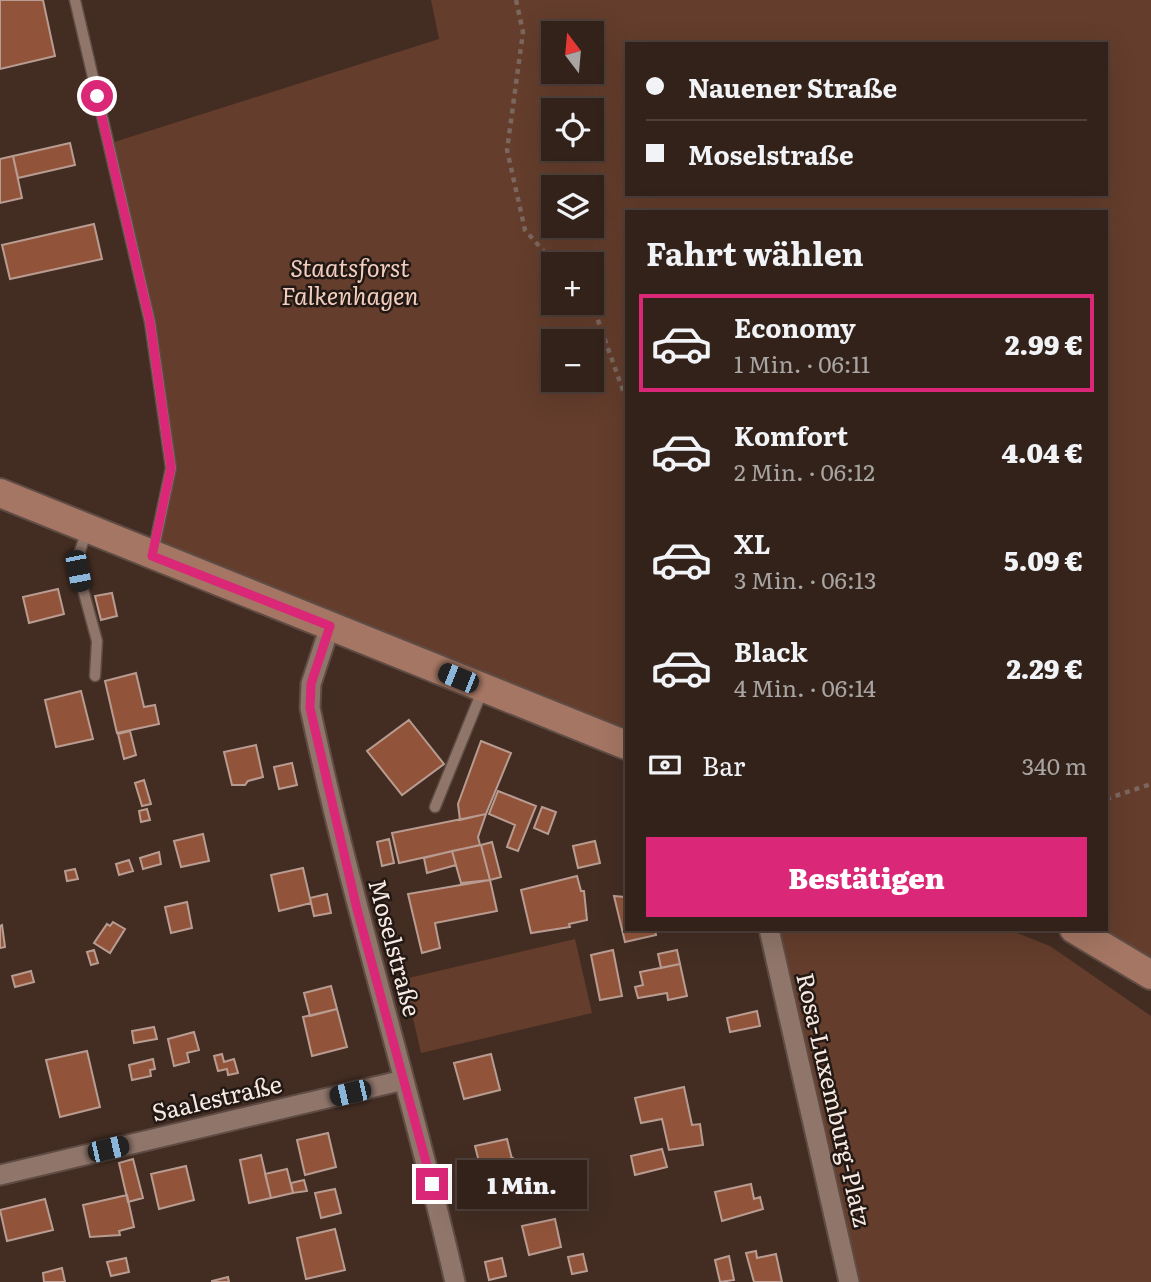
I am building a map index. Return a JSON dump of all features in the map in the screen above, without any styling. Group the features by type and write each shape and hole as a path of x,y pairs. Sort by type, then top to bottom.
{"main road":[{"path":"0,493 625,746"},
{"path":"1077,931 1151,975"}],"street":[{"name":"Moselstraße","path":"330,626 311,684 310,708 357,909 455,1282"},
{"name":"Rosa-Luxemburg-Platz","path":"769,931 849,1282"},
{"name":"Saalestraße","path":"0,1175 404,1080"}],"lane":[{"path":"75,0 150,322 171,468 152,556"},
{"path":"88,529 78,557 78,571 97,641 95,676"},
{"path":"435,807 484,689"}],"path":[{"path":"516,0 523,32 508,150 525,230 544,252"},
{"path":"596,315 625,395"},
{"path":"1108,798 1151,784"}],"green space":[{"name":"Staatsforst Falkenhagen","path":"431,0 1151,0 1151,975 1077,931 1108,931 1108,210 625,210 625,745 152,556 171,468 150,322 108,144 439,39"},
{"path":"779,931 1012,931 1050,946 1151,1016 1151,1282 858,1282"},
{"path":"575,939 592,1013 421,1053 404,979"}],"building":[{"path":"0,0 43,0 55,56 0,69"},
{"path":"70,143 75,165 18,178 13,156"},
{"path":"13,156 22,198 0,203 0,159"},
{"path":"94,224 102,259 10,279 2,245"},
{"path":"58,589 64,614 29,623 23,597"},
{"path":"112,593 117,616 101,620 95,596"},
{"path":"136,673 144,707 155,705 159,724 117,733 105,681"},
{"path":"81,691 93,739 56,747 45,700"},
{"path":"409,720 444,764 402,795 367,751"},
{"path":"130,731 136,755 124,759 118,734"},
{"path":"481,741 511,753 486,814 460,820 458,804"},
{"path":"256,745 263,777 248,781 245,785 232,785 224,752"},
{"path":"292,763 297,785 279,789 274,767"},
{"path":"144,780 151,804 142,806 135,783"},
{"path":"498,791 536,806 518,851 507,847 515,825 489,814"},
{"path":"542,807 556,812 548,834 534,828"},
{"path":"147,809 150,820 141,822 139,811"},
{"path":"486,814 478,837 480,845 399,863 392,833"},
{"path":"203,834 209,861 181,867 174,841"},
{"path":"389,839 394,863 382,866 377,842"},
{"path":"595,841 600,863 578,868 573,846"},
{"path":"492,842 501,877 490,880 481,845"},
{"path":"481,845 490,880 461,883 452,851"},
{"path":"452,851 456,865 427,873 424,858"},
{"path":"159,852 161,864 143,869 140,858"},
{"path":"129,860 133,871 119,875 116,864"},
{"path":"303,868 311,903 279,911 271,875"},
{"path":"75,869 78,879 67,881 65,871"},
{"path":"577,876 581,891 584,891 587,920 569,924 570,927 531,933 521,890"},
{"path":"490,880 497,911 435,923 440,948 422,953 408,894"},
{"path":"327,894 331,913 314,916 310,898"},
{"path":"614,896 625,897 625,931 655,931 656,935 625,942"},
{"path":"187,902 192,928 171,933 165,907"},
{"path":"113,922 125,929 110,953 94,943 107,924 110,926"},
{"path":"2,925 5,947 0,948 0,926"},
{"path":"94,950 98,963 91,965 87,952"},
{"path":"613,950 622,996 600,1000 591,955"},
{"path":"677,950 680,964 661,968 658,954"},
{"path":"680,964 687,996 668,1000 667,993 638,998 635,987 643,985 640,972"},
{"path":"31,971 34,982 15,987 12,976"},
{"path":"331,986 337,1009 310,1016 304,993"},
{"path":"337,1009 347,1047 312,1056 303,1017"},
{"path":"757,1011 760,1026 730,1032 727,1018"},
{"path":"154,1027 157,1039 134,1043 132,1031"},
{"path":"194,1032 199,1050 187,1053 189,1062 174,1066 168,1039"},
{"path":"87,1051 100,1107 60,1117 46,1060"},
{"path":"222,1054 224,1062 234,1059 238,1073 228,1075 227,1069 218,1071 214,1056"},
{"path":"491,1054 500,1090 464,1099 454,1063"},
{"path":"153,1059 155,1069 150,1070 151,1076 132,1080 129,1065"},
{"path":"684,1087 692,1125 700,1124 703,1145 669,1150 662,1119 641,1123 635,1098"},
{"path":"328,1133 336,1167 305,1175 297,1140"},
{"path":"507,1139 512,1159 480,1166 475,1146"},
{"path":"662,1149 667,1167 635,1175 631,1156"},
{"path":"261,1155 271,1198 249,1203 240,1160"},
{"path":"513,1158 521,1192 488,1200 480,1166"},
{"path":"133,1159 143,1198 128,1202 119,1163"},
{"path":"186,1166 194,1200 159,1209 151,1174"},
{"path":"287,1169 293,1193 271,1198 265,1174"},
{"path":"304,1180 307,1191 293,1193 291,1183"},
{"path":"751,1184 754,1199 760,1197 763,1209 722,1221 715,1192"},
{"path":"335,1189 341,1213 321,1218 315,1193"},
{"path":"127,1195 134,1227 119,1231 120,1235 90,1237 83,1205"},
{"path":"45,1199 53,1230 7,1241 0,1210"},
{"path":"555,1219 561,1247 529,1255 522,1226"},
{"path":"335,1229 345,1270 306,1279 297,1238"},
{"path":"756,1251 757,1258 776,1254 782,1282 754,1282 746,1253"},
{"path":"583,1254 587,1271 572,1274 568,1257"},
{"path":"729,1256 734,1280 720,1282 715,1260"},
{"path":"126,1258 129,1272 111,1276 107,1262"},
{"path":"502,1258 506,1276 489,1280 485,1262"},
{"path":"62,1268 65,1282 44,1282 43,1273"},
{"path":"228,1277 229,1282 212,1282 212,1281"}],"route":[{"path":"97,96 150,322 171,468 164,511 152,556 330,626 311,684 310,708 357,909 432,1184"}]}
